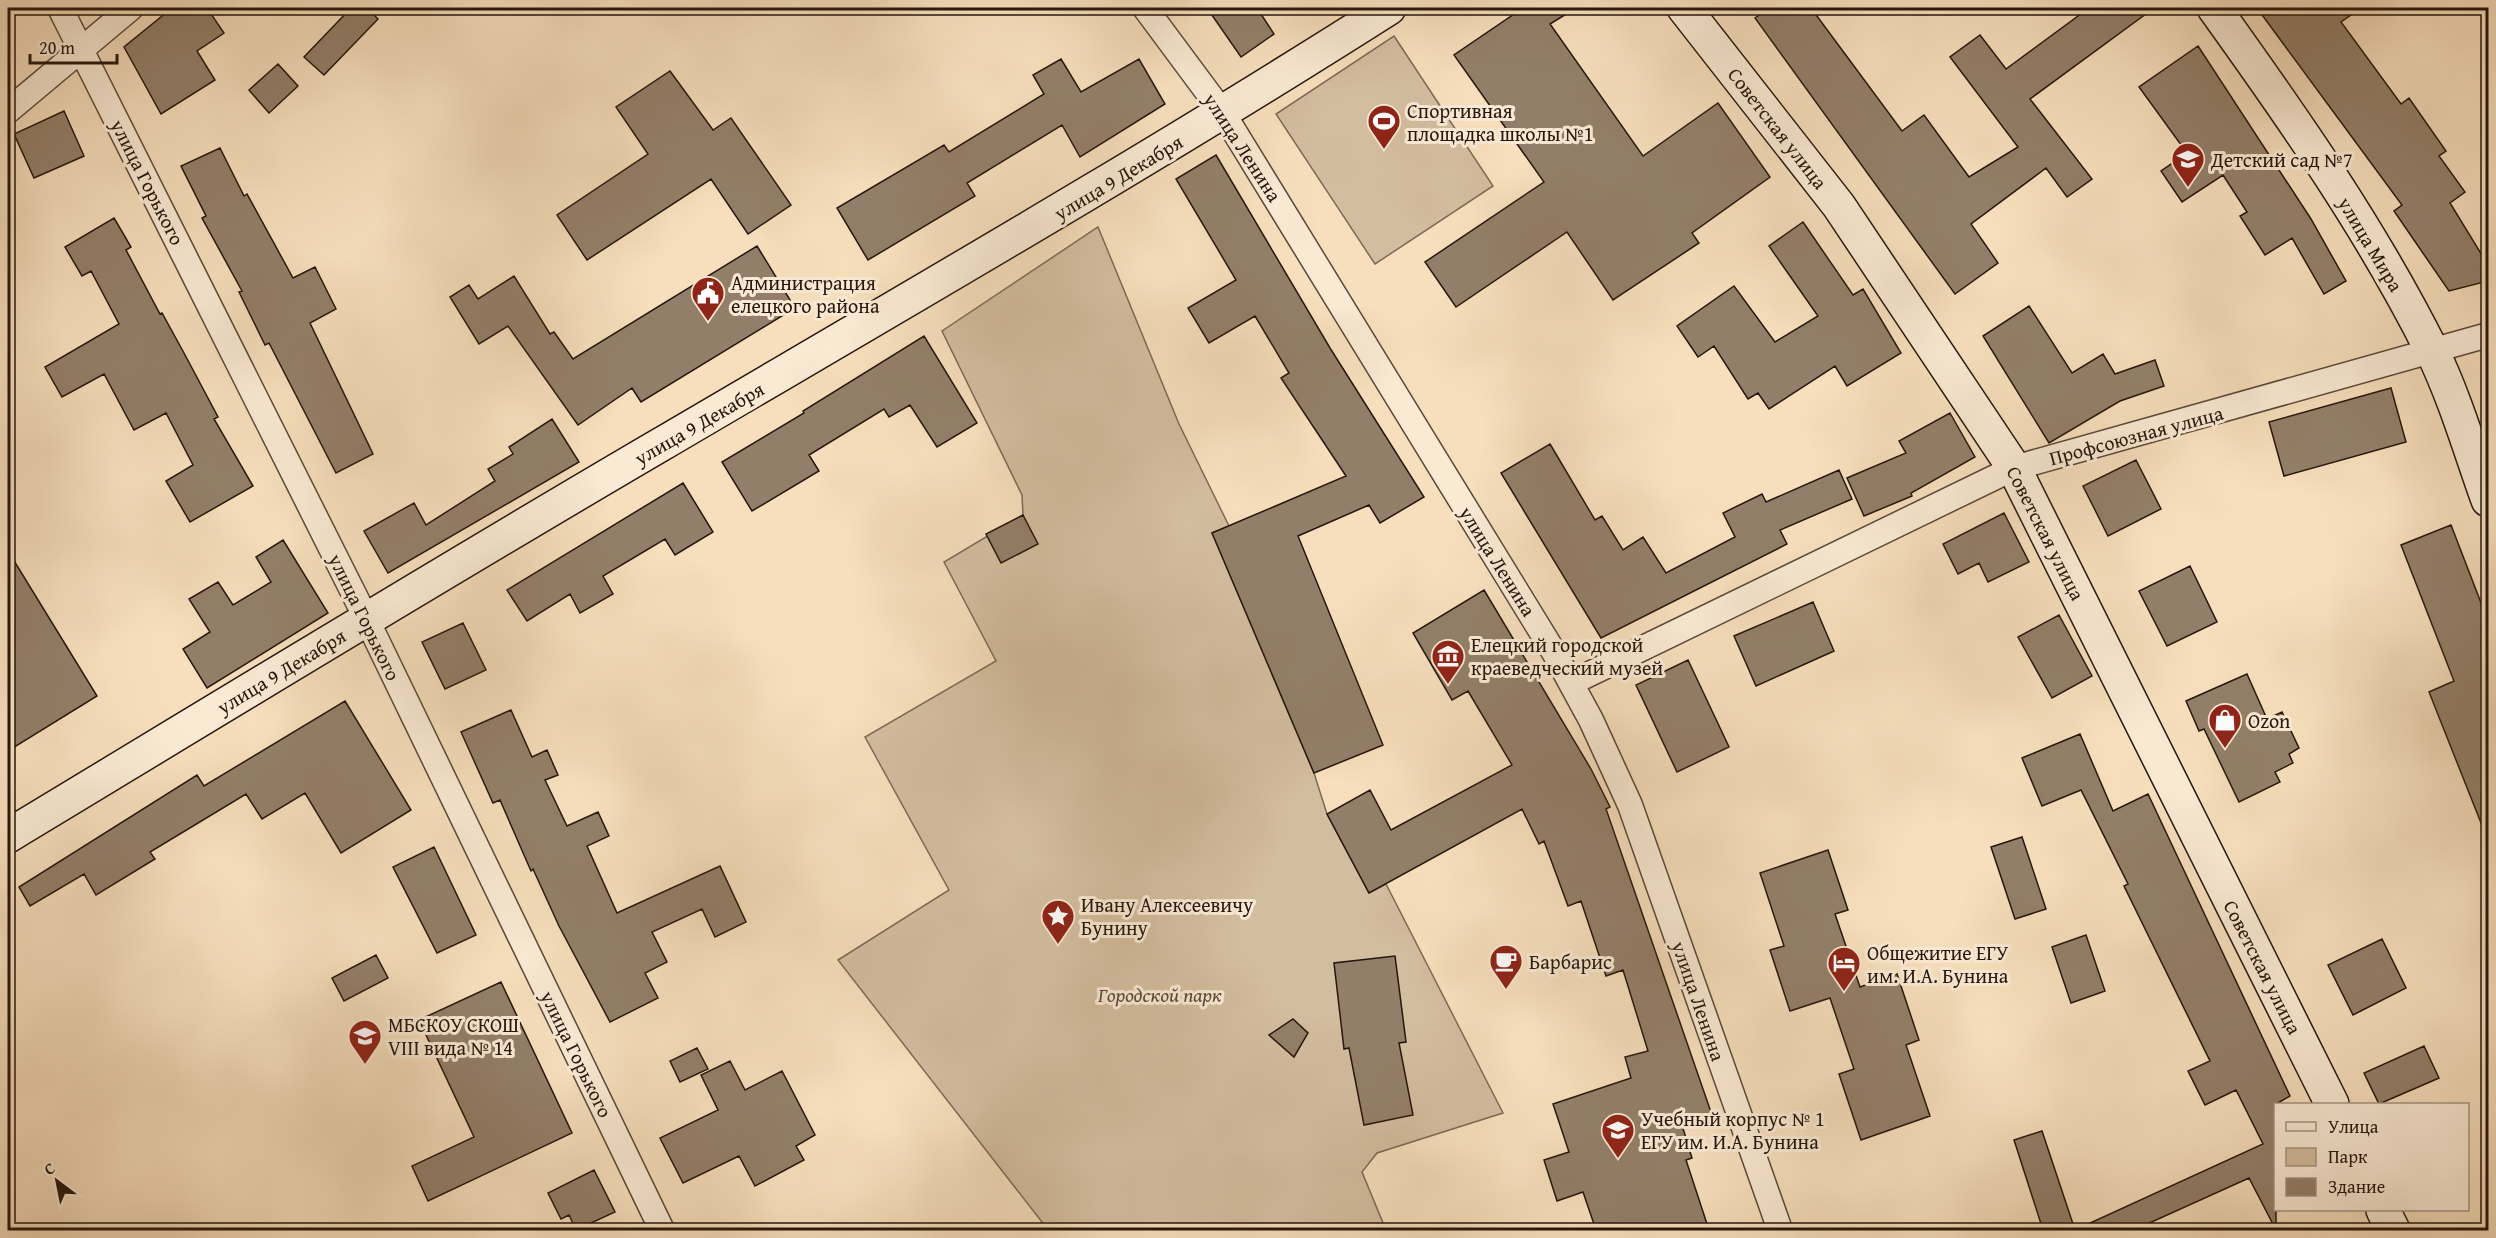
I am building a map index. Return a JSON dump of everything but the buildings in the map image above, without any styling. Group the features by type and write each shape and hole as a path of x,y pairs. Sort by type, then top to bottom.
{"street":[{"name":"улица Горького","path":"60,8 367,620 662,1230"},
{"path":"8,111 131,8"},
{"name":"улица Ленина","path":"1145,8 1223,113 1571,683 1630,805 1780,1230"},
{"name":"улица 9 Декабря","path":"8,836 367,620 1223,113 1389,8"},
{"name":"Советская улица","path":"1684,8 1839,206 2014,468 2332,1103"},
{"name":"улица Мира","path":"2214,8 2294,119 2370,238 2433,352 2488,500"},
{"name":"Профсоюзная улица","path":"1571,683 2014,468 2488,335"},
{"path":"2384,1211 2393,1230"}],"green space":[{"name":"Спортивная площадка школы №1","path":"1394,36 1493,186 1375,264 1276,114"},
{"name":"Городской парк","path":"1098,227 1179,424 1229,526 1212,533 1314,773 1327,814 1369,893 1386,884 1503,1113 1377,1153 1362,1172 1386,1230 1030,1230 1042,1222 838,960 949,890 865,737 996,661 944,562 1023,515 1022,495 942,331"}],"place":[{"name":"Спортивная площадка школы №1","path":"1384,150"},
{"name":"Детский сад №7","path":"2188,188"},
{"name":"Администрация елецкого района","path":"708,322"},
{"name":"Елецкий городской краеведческий музей","path":"1448,685"},
{"name":"Ozon","path":"2225,749"},
{"name":"Ивану Алексеевичу Бунину","path":"1058,945"},
{"name":"Барбарис","path":"1506,990"},
{"name":"Общежитие ЕГУ им. И.А. Бунина","path":"1844,992"},
{"name":"МБСКОУ СКОШ VIII вида № 14","path":"365,1065"},
{"name":"Учебный корпус № 1 ЕГУ им. И.А. Бунина","path":"1618,1159"}]}
